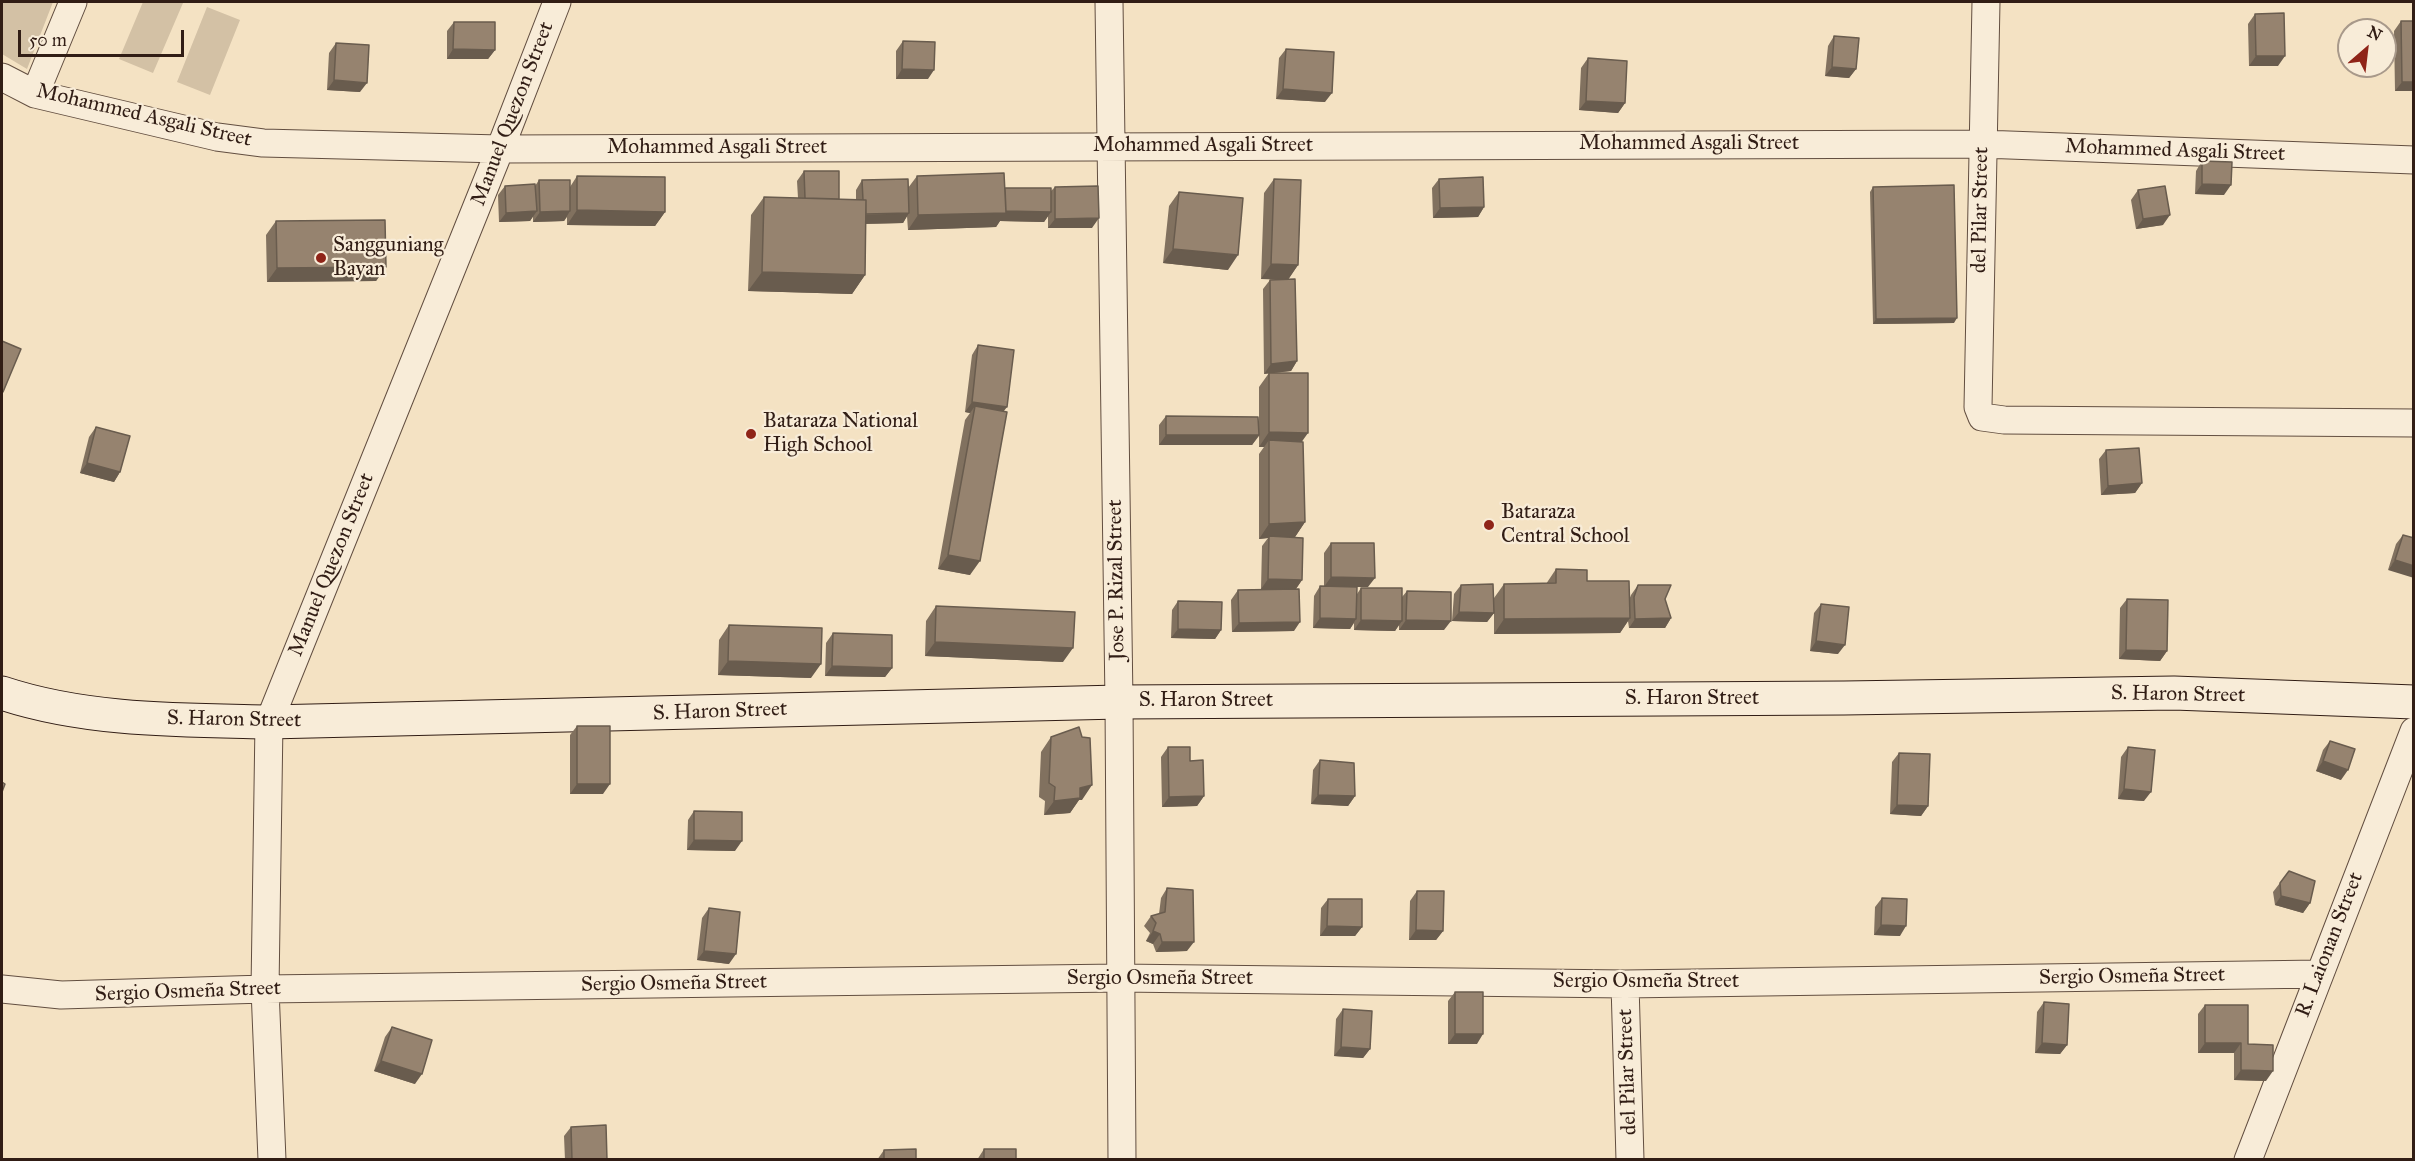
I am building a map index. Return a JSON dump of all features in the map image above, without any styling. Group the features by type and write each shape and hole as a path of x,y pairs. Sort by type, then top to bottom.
{"street":[{"path":"35,94 73,2"},
{"name":"Manuel Quezon Street","path":"272,1160 265,988 269,722 557,2"},
{"name":"Jose P. Rizal Street","path":"1109,2 1119,702 1119,978 1122,1160"},
{"name":"del Pilar Street","path":"1986,2 1978,407 1982,417 2004,420 2414,423"},
{"name":"Mohammed Asgali Street","path":"2,77 35,94 218,137 263,143 500,149 1982,144 2414,160"},
{"name":"S. Haron Street","path":"2,693 60,709 176,720 269,722 1119,702 1844,698 2174,693 2414,702"},
{"name":"R. Laionan Street","path":"2248,1160 2414,731"},
{"name":"Sergio Osmeña Street","path":"2,988 61,996 265,988 1119,978 1626,984 2319,975"},
{"name":"del Pilar Street","path":"1626,984 1630,1160"}],"shaded area":[{"path":"2,2 53,2 27,69 2,54"},
{"path":"143,2 183,3 153,73 119,59"},
{"path":"207,7 240,20 210,95 177,82"}],"building":[{"path":"2284,13 2285,56 2256,56 2255,14"},
{"path":"2401,21 2414,21 2414,82 2402,82"},
{"path":"454,22 495,22 495,50 453,49"},
{"path":"1834,36 1859,38 1856,69 1832,67"},
{"path":"903,41 935,42 934,70 902,69"},
{"path":"336,43 369,45 367,83 334,80"},
{"path":"1286,49 1334,52 1332,93 1283,89"},
{"path":"1588,58 1627,61 1625,103 1586,101"},
{"path":"2202,161 2232,162 2231,185 2202,184"},
{"path":"804,171 839,171 839,199 805,198"},
{"path":"1004,173 1006,213 918,215 917,176"},
{"path":"577,176 665,177 665,212 577,210"},
{"path":"1483,177 1484,207 1440,208 1439,179"},
{"path":"908,179 909,213 866,214 862,180"},
{"path":"1274,179 1301,180 1298,265 1271,264"},
{"path":"539,180 570,180 570,211 540,212"},
{"path":"535,184 537,211 506,213 505,186"},
{"path":"1954,185 1957,318 1876,319 1873,187"},
{"path":"1098,186 1099,218 1055,219 1055,187"},
{"path":"2165,186 2170,215 2143,219 2138,190"},
{"path":"1005,188 1051,188 1051,212 1006,211"},
{"path":"1179,192 1243,198 1238,255 1173,249"},
{"path":"764,197 866,200 865,275 762,272"},
{"name":"Sangguniang Bayan","path":"385,220 386,267 277,268 276,221"},
{"path":"1295,279 1297,361 1271,364 1270,280"},
{"path":"2,341 21,349 3,392 2,391"},
{"path":"978,345 1014,350 1007,407 972,402"},
{"path":"1269,373 1308,373 1308,433 1269,432"},
{"path":"975,406 1007,412 980,561 948,555"},
{"path":"1166,416 1258,417 1259,435 1166,435"},
{"path":"96,427 130,436 120,472 87,463"},
{"path":"1269,440 1303,442 1305,522 1269,524"},
{"path":"2139,448 2142,483 2108,486 2106,450"},
{"path":"2403,535 2414,538 2414,566 2395,560"},
{"path":"1269,536 1303,538 1302,580 1268,579"},
{"path":"1331,543 1374,543 1375,578 1331,577"},
{"path":"1556,569 1587,570 1587,581 1629,581 1630,618 1504,619 1504,584 1556,583"},
{"path":"1493,584 1494,613 1459,612 1461,585"},
{"path":"1638,585 1671,585 1665,599 1671,618 1635,619 1634,597"},
{"path":"1320,586 1357,587 1356,619 1320,618"},
{"path":"1361,588 1402,588 1402,621 1361,620"},
{"path":"1299,589 1300,622 1239,623 1238,590"},
{"path":"1407,591 1451,592 1451,621 1406,620"},
{"path":"2127,599 2168,600 2167,651 2126,650"},
{"path":"1178,601 1222,602 1221,630 1178,629"},
{"path":"1821,604 1849,607 1845,645 1816,641"},
{"path":"936,606 1075,612 1073,648 935,642"},
{"path":"729,625 822,628 821,664 728,661"},
{"path":"833,633 892,635 892,668 832,666"},
{"path":"577,726 610,726 610,784 577,784"},
{"path":"1079,727 1082,737 1090,738 1092,785 1080,788 1080,798 1054,801 1055,787 1049,783 1051,737"},
{"path":"2330,741 2355,749 2348,770 2323,761"},
{"path":"1168,747 1190,747 1190,761 1203,760 1204,796 1169,797"},
{"path":"2128,747 2155,750 2151,792 2124,789"},
{"path":"1899,753 1930,754 1928,806 1897,805"},
{"path":"1320,760 1354,763 1355,796 1318,795"},
{"path":"694,811 742,812 742,841 694,840"},
{"path":"2289,871 2315,881 2310,903 2281,896 2280,883"},
{"path":"1167,888 1193,890 1194,942 1162,942 1160,934 1153,931 1156,923 1151,916 1165,912"},
{"path":"1417,891 1444,891 1443,931 1416,930"},
{"path":"1882,898 1907,899 1906,926 1881,925"},
{"path":"1328,899 1362,899 1362,927 1327,926"},
{"path":"709,908 740,912 736,954 704,951"},
{"path":"1455,992 1483,992 1483,1034 1455,1034"},
{"path":"2044,1002 2069,1004 2067,1045 2042,1043"},
{"path":"2205,1005 2248,1005 2248,1044 2273,1045 2273,1071 2241,1070 2241,1043 2205,1043"},
{"path":"1343,1009 1372,1011 1370,1049 1341,1047"},
{"path":"392,1027 432,1040 422,1074 381,1061"},
{"path":"606,1125 607,1160 572,1160 571,1127"},
{"path":"916,1149 916,1160 884,1160 884,1150"},
{"path":"984,1149 1016,1149 1016,1160 984,1160"}],"place":[{"name":"Sangguniang Bayan","path":"321,258"},
{"name":"Bataraza National High School","path":"751,434"},
{"name":"Bataraza Central School","path":"1489,525"}]}
